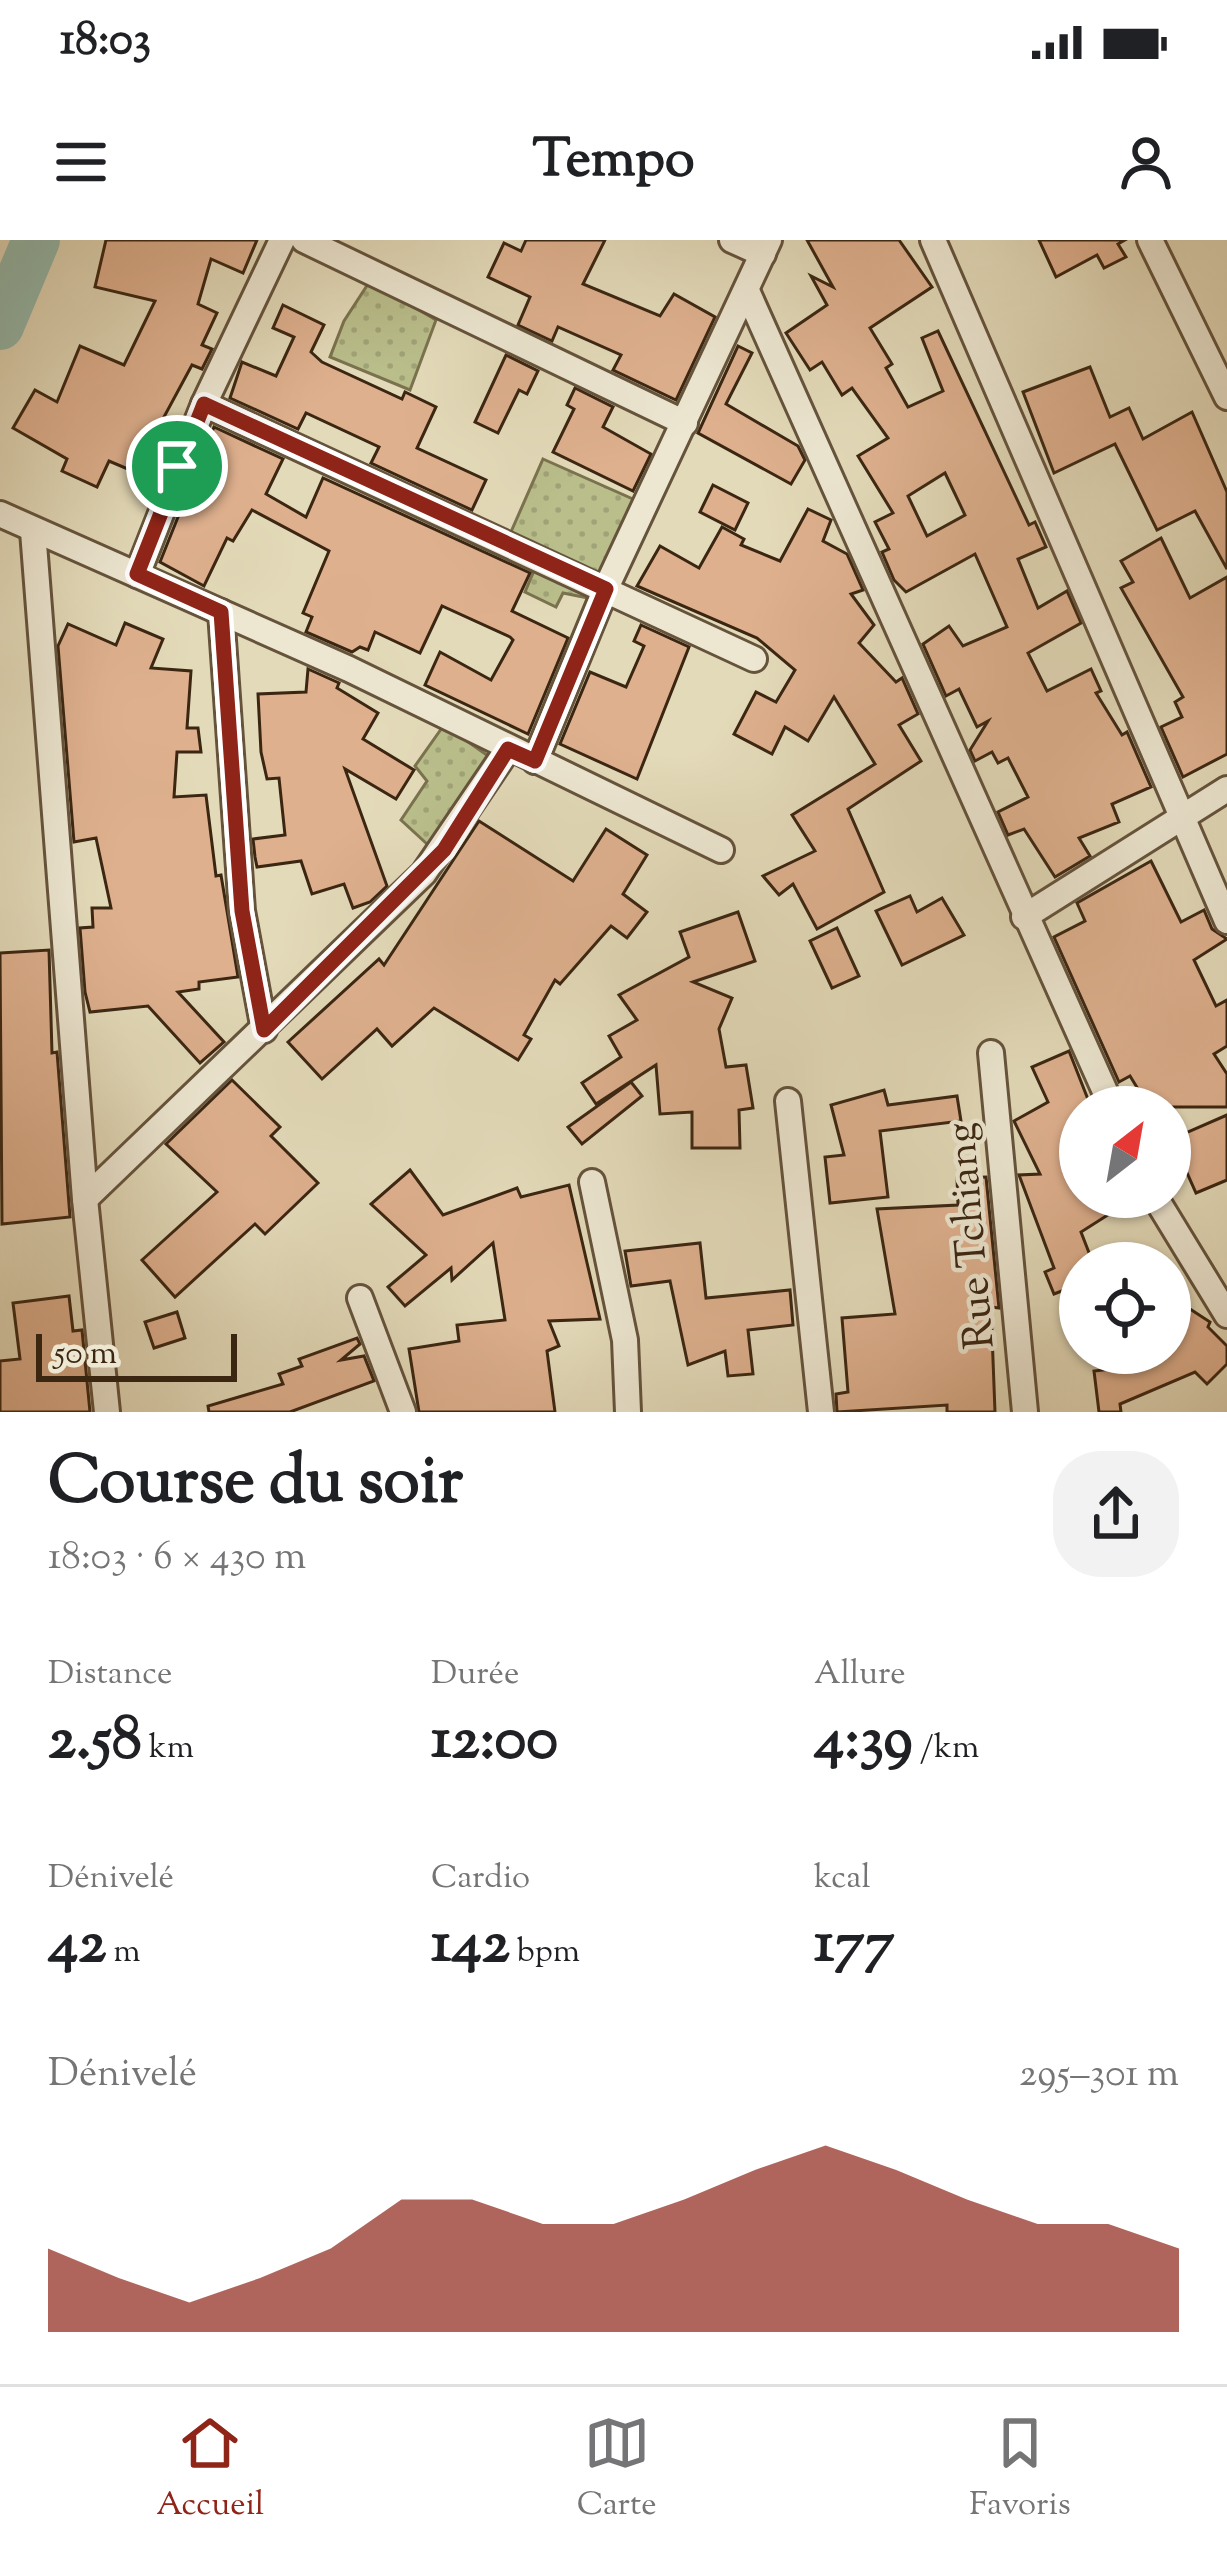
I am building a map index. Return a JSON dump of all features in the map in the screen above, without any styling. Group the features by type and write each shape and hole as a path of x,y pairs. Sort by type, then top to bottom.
{"street":[{"path":"137,574 204,404 282,240"},
{"path":"304,240 685,423"},
{"path":"535,761 606,589 766,247 732,240"},
{"path":"933,240 1227,921"},
{"path":"1150,240 1227,397"},
{"path":"747,291 1102,1086"},
{"path":"204,404 754,659"},
{"path":"0,514 221,612 721,850"},
{"path":"33,531 85,1199 107,1412"},
{"path":"221,612 242,911 264,1030"},
{"path":"85,1199 444,850 508,749"},
{"path":"1024,916 1227,789"},
{"name":"Rue Tchiang","path":"991,1053 1025,1412"},
{"path":"788,1101 820,1412"},
{"path":"592,1182 625,1340 628,1412"},
{"path":"1168,1218 1227,1315"},
{"path":"360,1298 404,1412"}],"green space":[{"path":"370,281 436,320 410,390 330,357 344,321"},
{"path":"543,459 635,500 588,598 563,593 556,607 525,592 536,566 503,550"},
{"path":"444,725 494,760 439,855 401,820 427,781 415,766"}],"building":[{"path":"106,240 257,240 243,273 211,259 198,304 217,313 202,345 212,349 202,369 192,365 151,441 169,449 156,481 109,461 97,487 62,471 67,459 13,428 35,390 57,402 80,346 124,365 155,301 95,287"},
{"path":"526,240 605,240 583,284 660,316 674,294 715,317 676,400 613,370 621,355 558,327 552,341 518,325 530,297 488,277 504,243 521,251"},
{"path":"807,240 899,240 932,287 870,328 892,364 886,368 908,407 943,391 922,338 938,331 1029,525 1035,522 1046,547 1018,559 1038,608 1067,591 1081,623 1028,653 1047,691 1091,669 1101,691 1096,693 1122,735 1127,732 1151,787 1112,804 1119,822 1079,838 1090,856 1055,877 1024,829 1008,835 998,812 1028,797 1008,758 998,763 992,752 975,761 970,750 988,721 977,727 959,689 946,696 923,644 949,626 963,646 1007,627 975,554 906,592 894,580 882,552 889,549 875,522 893,513 858,456 888,438 852,388 842,395 822,362 810,370 786,333 827,305 811,276 833,287","holes":["945,473 965,515 927,536 908,496"]},
{"path":"1039,240 1125,240 1118,244 1126,257 1104,268 1097,255 1056,277"},
{"path":"283,305 324,325 311,352 322,362 402,399 405,392 436,407 417,448 486,480 472,510 371,463 379,447 306,413 298,429 230,398 242,362 276,376 294,337 273,328"},
{"path":"738,346 752,353 726,404 798,446 805,460 791,484 698,433"},
{"path":"506,355 538,371 527,394 519,390 498,433 475,422"},
{"path":"1090,367 1110,417 1129,408 1143,439 1192,412 1227,492 1227,569 1195,511 1157,530 1115,444 1054,473 1023,392"},
{"path":"575,388 613,407 603,427 651,454 633,491 553,452 574,409 567,405"},
{"path":"214,427 283,459 266,494 306,517 323,478 530,573 512,611 568,638 528,734 425,685 440,652 491,680 513,640 510,637 442,606 420,653 375,632 368,650 360,647 352,652 306,632 312,617 303,613 329,551 252,510 233,541 227,538 204,586 160,562"},
{"path":"713,485 748,503 735,530 700,512"},
{"path":"808,509 831,520 823,541 847,554 863,590 851,594 874,625 859,643 896,682 902,678 918,714 899,725 921,761 848,809 884,892 817,929 793,884 779,895 763,876 815,851 792,815 875,764 834,697 808,741 785,727 772,754 734,734 756,692 776,702 795,670 757,638 637,586 660,546 699,568 722,527 744,539 741,545 780,561"},
{"path":"1161,538 1190,598 1227,577 1227,754 1183,777 1161,727 1182,717 1175,702 1183,697 1121,588 1133,582 1121,561"},
{"path":"125,623 163,639 151,668 191,671 187,728 198,728 201,752 177,752 174,797 206,795 216,876 221,875 238,977 199,982 199,989 178,992 224,1042 200,1063 148,1006 90,1012 85,992 80,928 93,927 92,908 111,908 96,838 74,842 58,646 68,624 116,645"},
{"path":"641,625 689,647 637,779 560,744 590,672 626,687 644,646 634,641"},
{"path":"308,669 339,683 337,688 378,713 363,739 414,770 396,799 345,769 387,886 370,902 353,908 344,884 312,894 301,861 257,867 255,857 253,839 285,835 279,778 267,779 261,752 258,694 306,692"},
{"path":"479,821 573,881 606,829 647,855 623,894 647,912 627,938 611,926 560,984 555,980 524,1035 531,1039 518,1060 434,1008 392,1046 377,1029 322,1079 288,1042 379,959 384,965"},
{"path":"1151,861 1181,922 1204,910 1212,929 1227,939 1194,960 1216,1006 1227,1000 1227,1046 1214,1054 1227,1074 1227,1107 1191,1107 1191,1086 1136,1086 1130,1076 1119,1082 1054,937 1085,921 1077,903"},
{"path":"910,896 917,912 942,898 964,935 902,965 876,911"},
{"path":"738,912 755,961 693,982 732,998 719,1029 726,1067 746,1065 753,1108 739,1110 740,1148 692,1148 692,1112 660,1114 656,1065 596,1104 582,1083 621,1057 609,1036 637,1020 619,995 689,957 680,932"},
{"path":"837,928 859,976 832,988 810,941"},
{"path":"49,950 52,1053 57,1052 70,1217 2,1224 0,953"},
{"path":"1069,1051 1083,1086 1059,1086 1059,1218 1103,1218 1081,1232 1085,1242 1059,1242 1059,1292 1054,1294 1045,1272 1054,1268 1019,1175 1040,1174 1014,1121 1048,1102 1032,1067"},
{"path":"232,1080 280,1127 271,1136 318,1183 265,1234 255,1224 175,1297 142,1260 217,1192 166,1144"},
{"path":"631,1082 642,1096 582,1144 568,1127"},
{"path":"884,1090 888,1105 957,1096 961,1121 880,1131 888,1197 830,1203 825,1157 844,1155 831,1105"},
{"path":"1227,1115 1227,1180 1196,1193 1191,1182 1191,1131"},
{"path":"410,1170 443,1215 517,1188 521,1197 569,1185 600,1319 549,1321 559,1346 547,1351 555,1412 419,1412 409,1349 459,1341 457,1325 505,1320 493,1243 452,1280 451,1268 405,1306 388,1287 426,1255 371,1204"},
{"path":"986,1177 999,1308 991,1307 995,1412 947,1412 947,1405 837,1412 836,1394 848,1392 842,1318 895,1314 877,1209 958,1205 957,1178"},
{"path":"700,1243 706,1298 790,1290 793,1325 748,1330 753,1374 728,1376 725,1351 688,1365 670,1281 631,1286 625,1251"},
{"path":"69,1296 73,1331 82,1330 90,1412 0,1412 0,1361 20,1359 13,1303"},
{"path":"1191,1310 1210,1322 1208,1327 1227,1346 1227,1364 1207,1384 1191,1374"},
{"path":"177,1312 185,1338 154,1348 145,1322"},
{"path":"357,1338 360,1344 341,1360 364,1356 374,1381 290,1412 209,1412 208,1406 283,1384 279,1374 302,1366 299,1359"},
{"path":"1094,1374 1190,1374 1120,1404 1121,1412 1099,1412"}],"waterway":[{"path":"0,326 36,240"}],"route":[{"path":"204,404 606,589 535,761 508,749 444,850 264,1030 242,911 221,612 137,574 177,466 204,404"}]}
